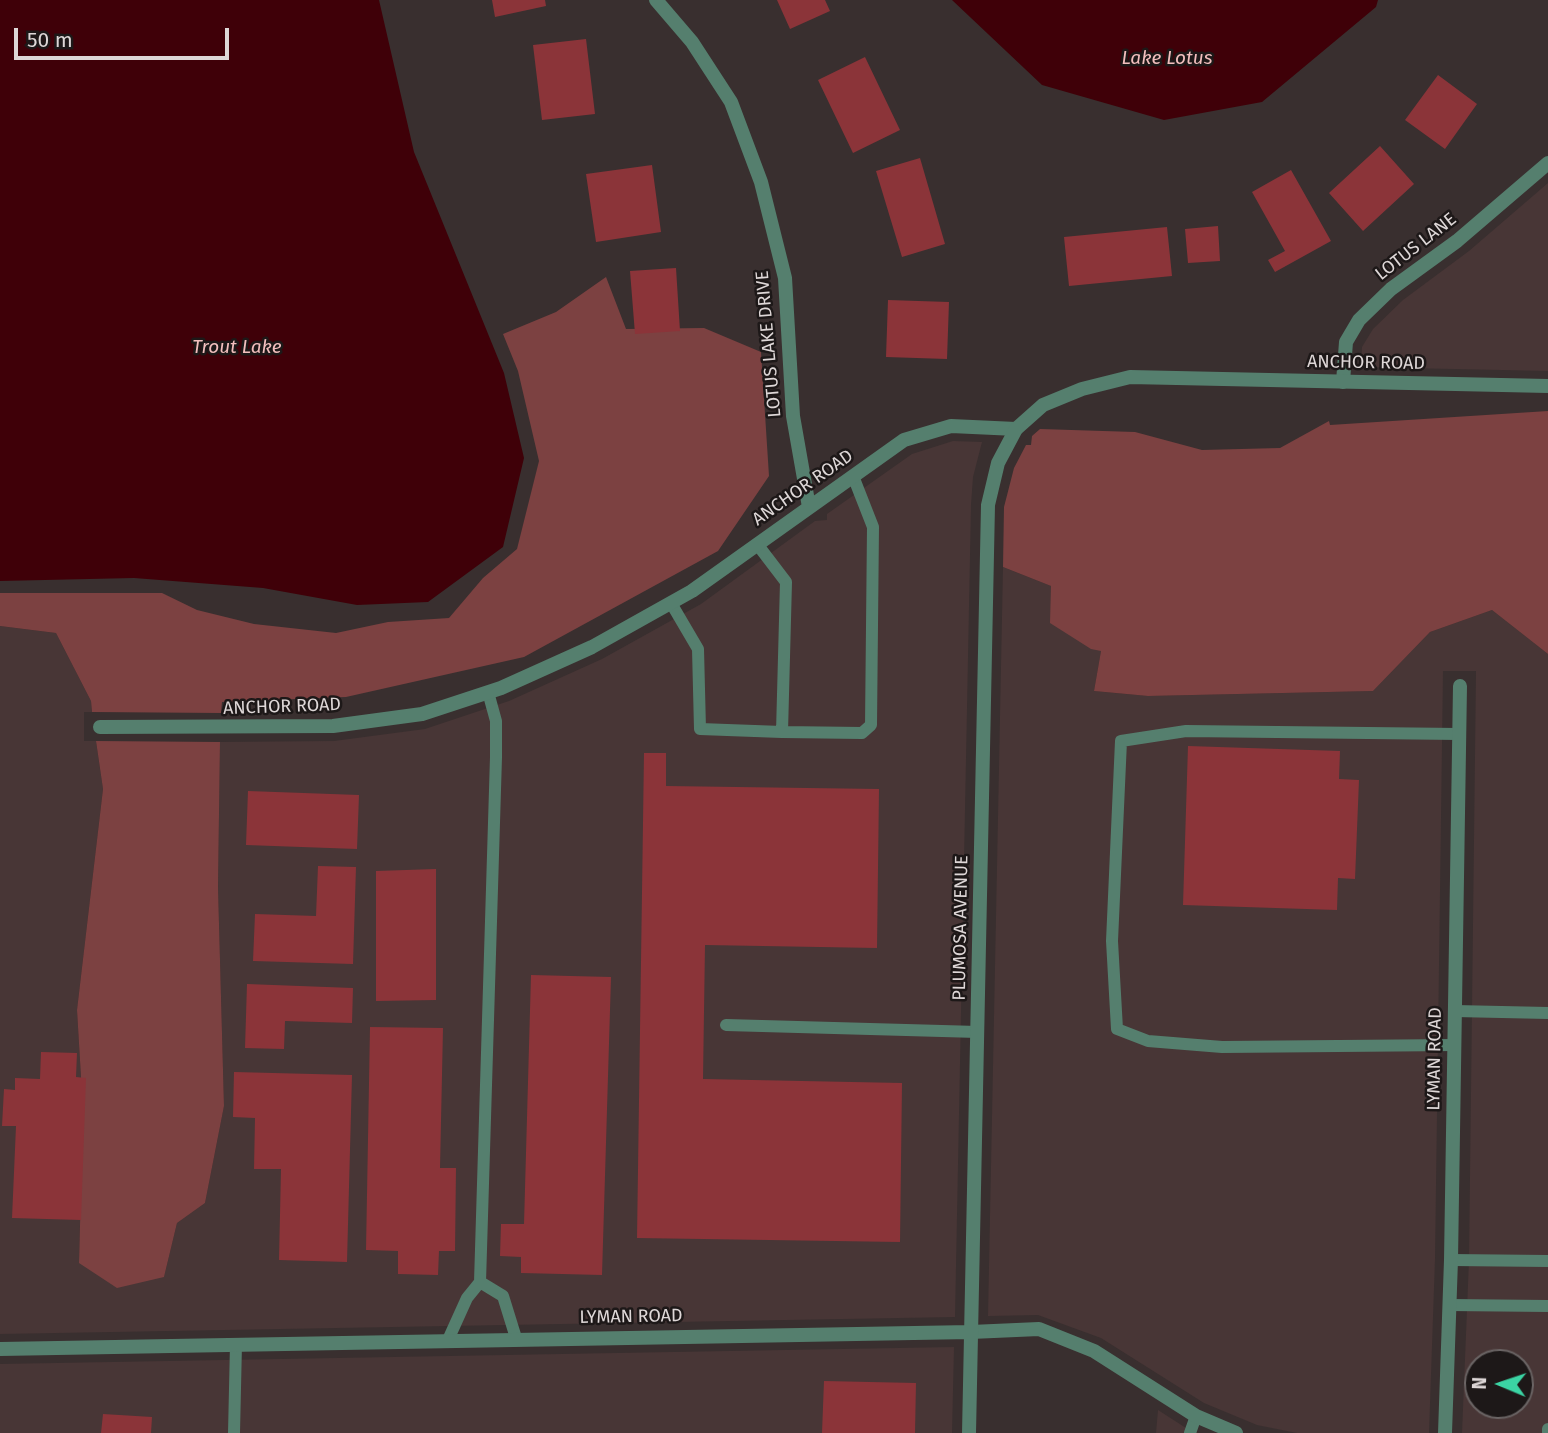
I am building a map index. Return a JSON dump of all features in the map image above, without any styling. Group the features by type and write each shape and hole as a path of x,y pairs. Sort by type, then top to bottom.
{"street":[{"name":"LOTUS LAKE DRIVE","path":"656,0 692,43 731,102 761,182 785,278 793,416 809,507"},
{"name":"LOTUS LANE","path":"1343,382 1346,342 1359,320 1391,289 1457,241 1548,163"},
{"name":"ANCHOR ROAD","path":"100,727 333,726 422,714 488,692 592,646 671,603 904,440 951,426 1016,429 1043,405 1082,389 1130,377 1548,386"},
{"name":"PLUMOSA AVENUE","path":"969,1433 988,505 998,463 1016,429"},
{"name":"LYMAN ROAD","path":"1445,1433 1451,1260 1460,686"},
{"name":"LYMAN ROAD","path":"0,1349 1039,1329 1094,1351 1196,1416 1236,1433"}],"lane":[{"path":"671,603 698,649 700,729 862,733 871,725 873,527 853,476"},
{"path":"757,544 786,582 782,732"},
{"path":"448,1340 467,1298 480,1282 496,757 496,722 488,692"},
{"path":"1455,1045 1222,1046 1148,1041 1117,1029 1112,941 1121,741 1186,731 1459,734"},
{"path":"1455,1011 1548,1013"},
{"path":"726,1025 978,1032"},
{"path":"1451,1260 1548,1261"},
{"path":"480,1282 503,1296 516,1338"},
{"path":"1449,1306 1548,1306"},
{"path":"234,1433 236,1344"},
{"path":"1190,1433 1196,1416"}],"shaded area":[{"path":"1548,183 1548,371 1361,367 1362,347 1373,329 1403,300 1469,251"},
{"path":"606,277 626,329 704,328 761,352 769,476 718,551 524,657 346,697 222,702 221,713 92,712 91,701 56,633 0,626 0,593 162,593 197,610 254,624 336,633 388,622 449,618 483,578 517,549 539,461 518,371 503,334 556,312"},
{"path":"1548,411 1548,654 1492,610 1430,632 1373,691 1148,696 1094,691 1101,651 1091,649 1050,623 1051,586 1003,567 1004,507 1014,468 1026,445 1031,445 1032,436 1040,429 1135,432 1202,450 1280,448 1329,421 1330,425"},
{"path":"953,441 982,442 973,477 971,505 955,1317 0,1334 0,626 56,633 91,701 92,712 84,712 84,741 96,741 103,789 77,1010 83,1111 79,1262 164,1277 177,1223 205,1203 224,1106 218,887 220,742 334,741 425,729 509,701 602,659 701,604 815,521 827,520 827,514 912,454"},
{"path":"1003,567 1051,586 1101,651 1094,691 1148,696 1373,691 1430,632 1492,610 1548,654 1548,1433 1462,1433 1464,1384 1464,1419 1534,1419 1534,1349 1465,1349 1469,1260 1476,671 1443,671 1435,1259 1429,1433 1297,1433 1257,1425 1204,1403 1101,1338 1038,1315 988,1316"},
{"path":"96,741 220,742 218,887 224,1106 205,1203 177,1223 164,1277 117,1288 79,1263 83,1111 77,1010 103,789"},
{"path":"954,1347 952,1433 0,1433 0,1364"},
{"path":"1158,1410 1186,1428 1198,1433 1156,1433"}],"water":[{"name":"Trout Lake","path":"0,0 379,0 414,152 504,373 524,458 503,547 428,602 357,605 263,588 134,578 0,581"},
{"name":"Lake Lotus","path":"952,0 1378,0 1376,7 1262,102 1164,120 1042,85"}],"building":[{"path":"492,0 545,0 546,6 495,17"},
{"path":"777,0 825,0 830,11 790,29"},
{"path":"586,39 595,114 542,120 533,45"},
{"path":"865,57 900,130 853,153 818,80"},
{"path":"1438,75 1477,104 1445,149 1405,120"},
{"path":"1380,146 1414,184 1363,231 1329,193"},
{"path":"920,158 945,244 902,257 876,171"},
{"path":"652,165 661,232 596,242 586,174"},
{"path":"1291,170 1331,241 1275,272 1268,260 1285,251 1252,192"},
{"path":"1218,226 1220,261 1188,263 1185,229"},
{"path":"1167,227 1172,276 1069,286 1064,237"},
{"path":"676,268 680,331 635,334 630,271"},
{"path":"888,300 949,302 947,359 886,357"},
{"path":"1188,746 1340,751 1339,779 1359,780 1355,879 1338,878 1337,910 1183,905"},
{"path":"644,753 666,753 666,786 879,789 877,948 705,945 703,1079 902,1083 900,1242 637,1238"},
{"path":"248,791 359,795 357,849 246,845"},
{"path":"318,866 356,867 353,964 253,961 255,914 316,916"},
{"path":"436,869 436,1000 376,1001 376,871"},
{"path":"531,975 611,977 602,1275 521,1273 521,1257 500,1256 501,1224 524,1224"},
{"path":"247,984 353,988 352,1023 285,1021 284,1049 245,1048"},
{"path":"370,1027 443,1028 440,1168 456,1168 455,1251 439,1251 438,1275 398,1274 398,1251 366,1250"},
{"path":"41,1052 77,1053 76,1077 86,1078 81,1220 12,1218 16,1126 2,1126 4,1089 15,1090 15,1078 40,1079"},
{"path":"234,1072 352,1075 347,1262 279,1260 281,1169 254,1169 255,1118 233,1117"},
{"path":"824,1381 916,1383 915,1433 822,1433"},
{"path":"103,1414 152,1417 151,1433 101,1433"}]}
